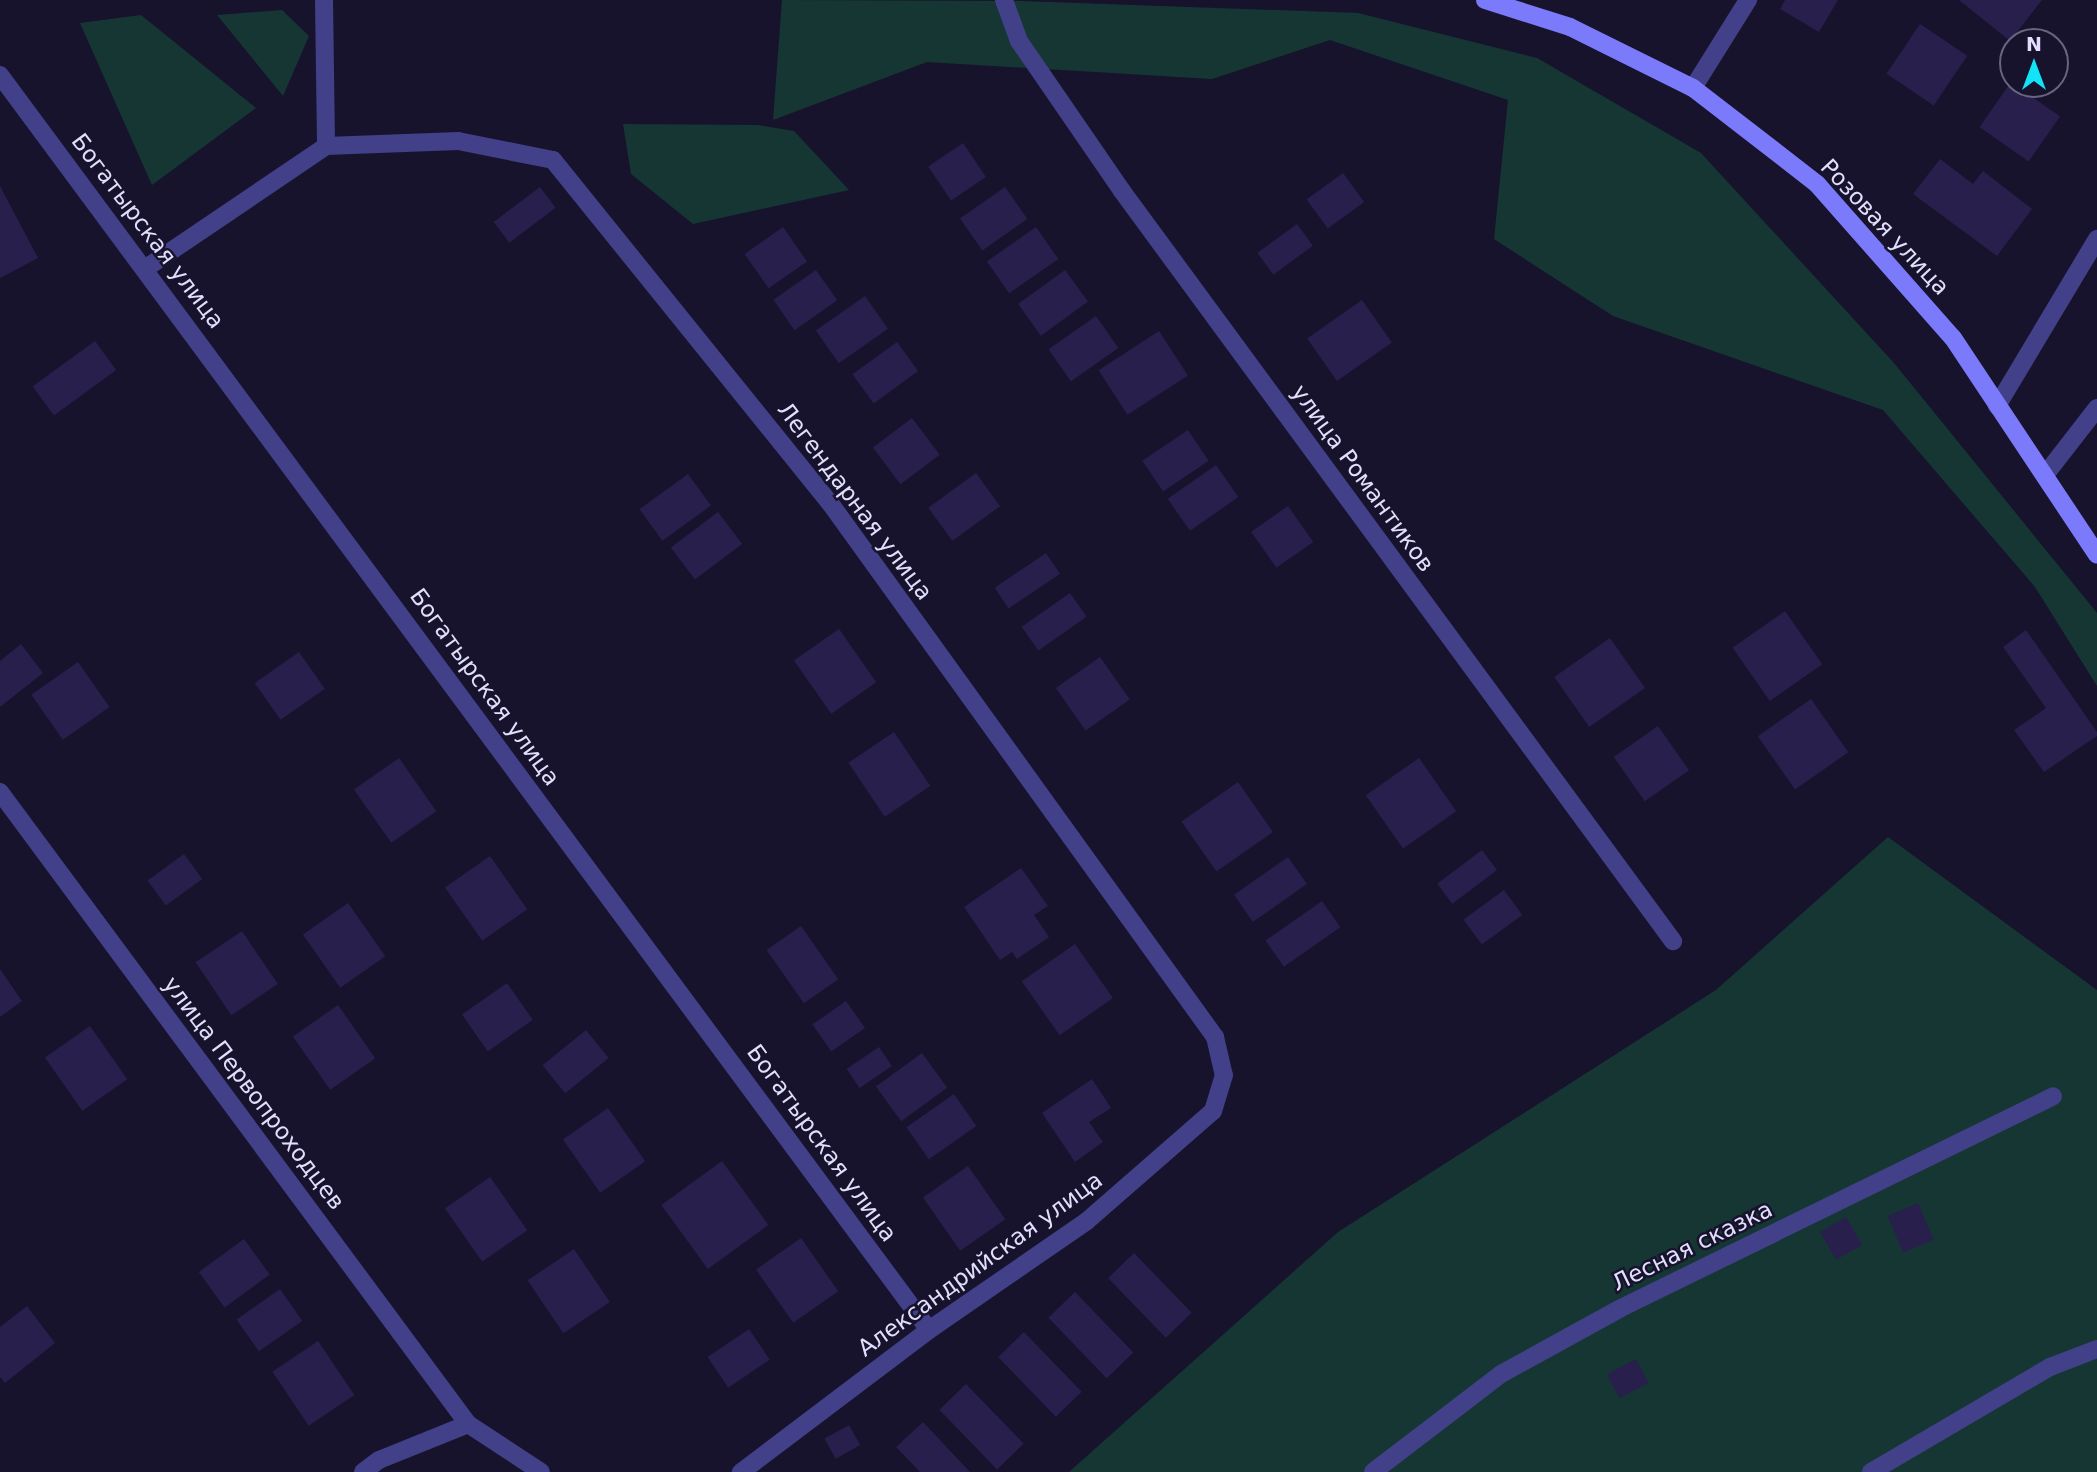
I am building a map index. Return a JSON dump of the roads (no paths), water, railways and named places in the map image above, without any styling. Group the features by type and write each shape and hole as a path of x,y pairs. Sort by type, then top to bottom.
{"main road":[{"name":"Розовая улица","path":"1485,0 1570,27 1693,88 1816,184 1953,338 2097,555"}],"street":[{"path":"146,268 326,146 324,0"},
{"name":"улица Романтиков","path":"1004,0 1019,41 1138,213 1673,941"},
{"path":"1693,88 1748,0"},
{"name":"Богатырская улица","path":"0,75 146,268 929,1330"},
{"name":"Легендарная улица","path":"326,146 458,141 553,160 830,503 1215,1037 1224,1075"},
{"path":"1997,406 2097,239"},
{"path":"2045,475 2097,408"},
{"name":"улица Первопроходцев","path":"0,792 468,1424"},
{"name":"Александрийская улица","path":"741,1472 929,1330 1096,1213 1213,1111 1224,1075"},
{"name":"Лесная сказка","path":"1373,1472 1502,1374 1621,1308 2053,1097"},
{"path":"1871,1472 2050,1367 2097,1349"},
{"path":"363,1472 379,1460 468,1424 541,1472"}]}
